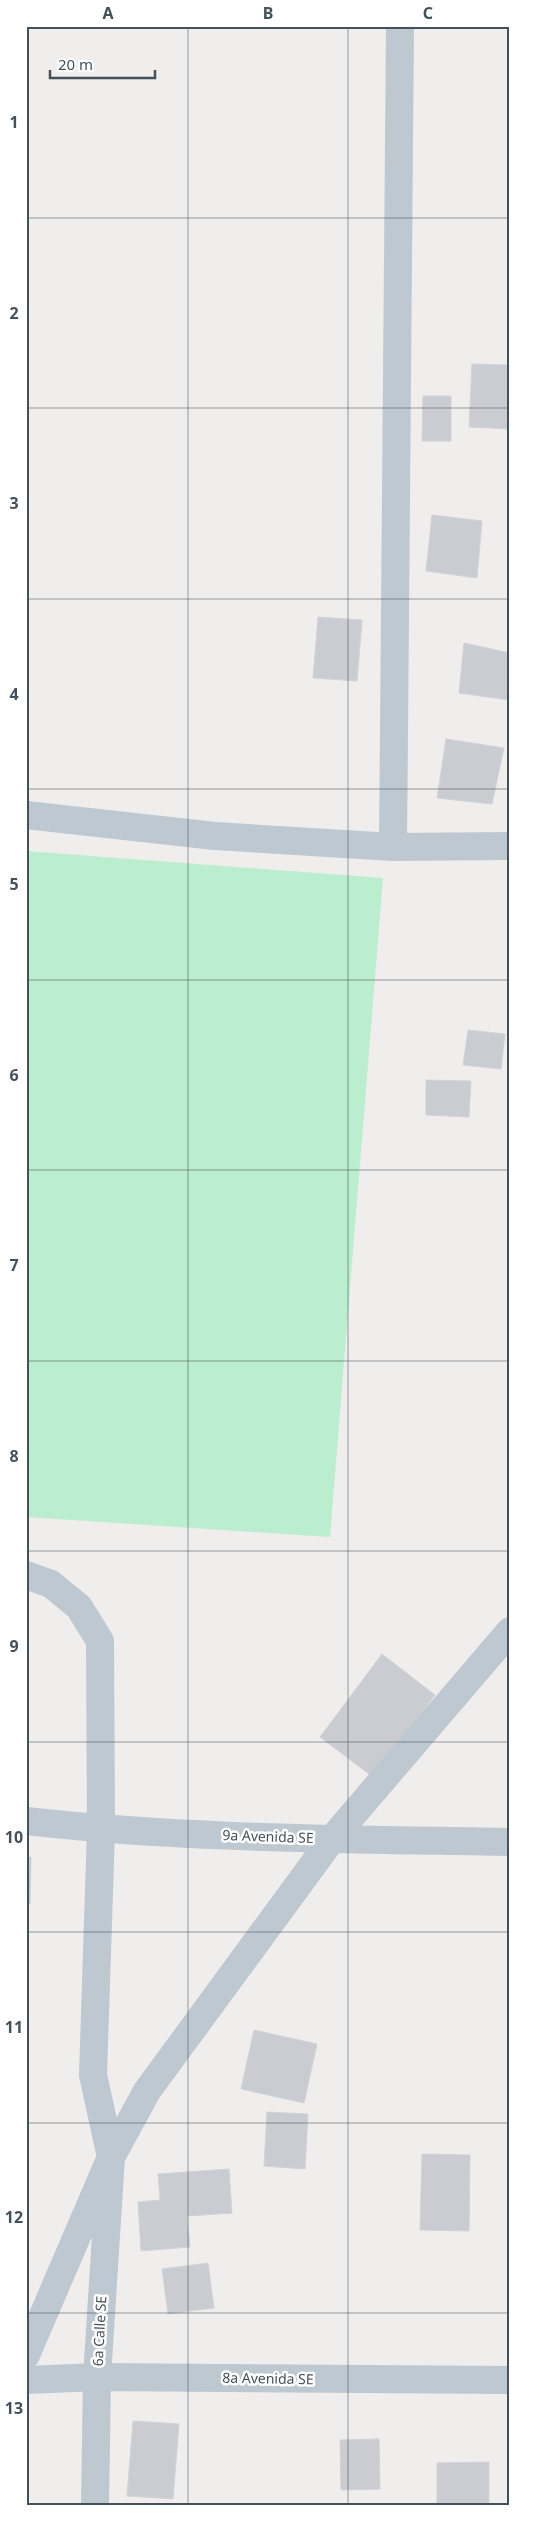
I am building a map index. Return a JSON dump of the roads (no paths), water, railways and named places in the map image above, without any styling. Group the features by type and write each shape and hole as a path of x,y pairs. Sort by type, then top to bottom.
{"street":[{"path":"393,847 400,26"},
{"path":"26,815 214,836 393,847 510,846"},
{"path":"26,1576 51,1584 80,1607 100,1640 101,1830 93,2074 111,2157"},
{"path":"26,2354 111,2157 147,2091 332,1839 510,1631"},
{"name":"9a Avenida SE","path":"26,1821 101,1830 332,1839 510,1842"},
{"name":"6a Calle SE","path":"95,2505 97,2377 111,2157"},
{"name":"8a Avenida SE","path":"26,2380 97,2377 510,2380"}]}
